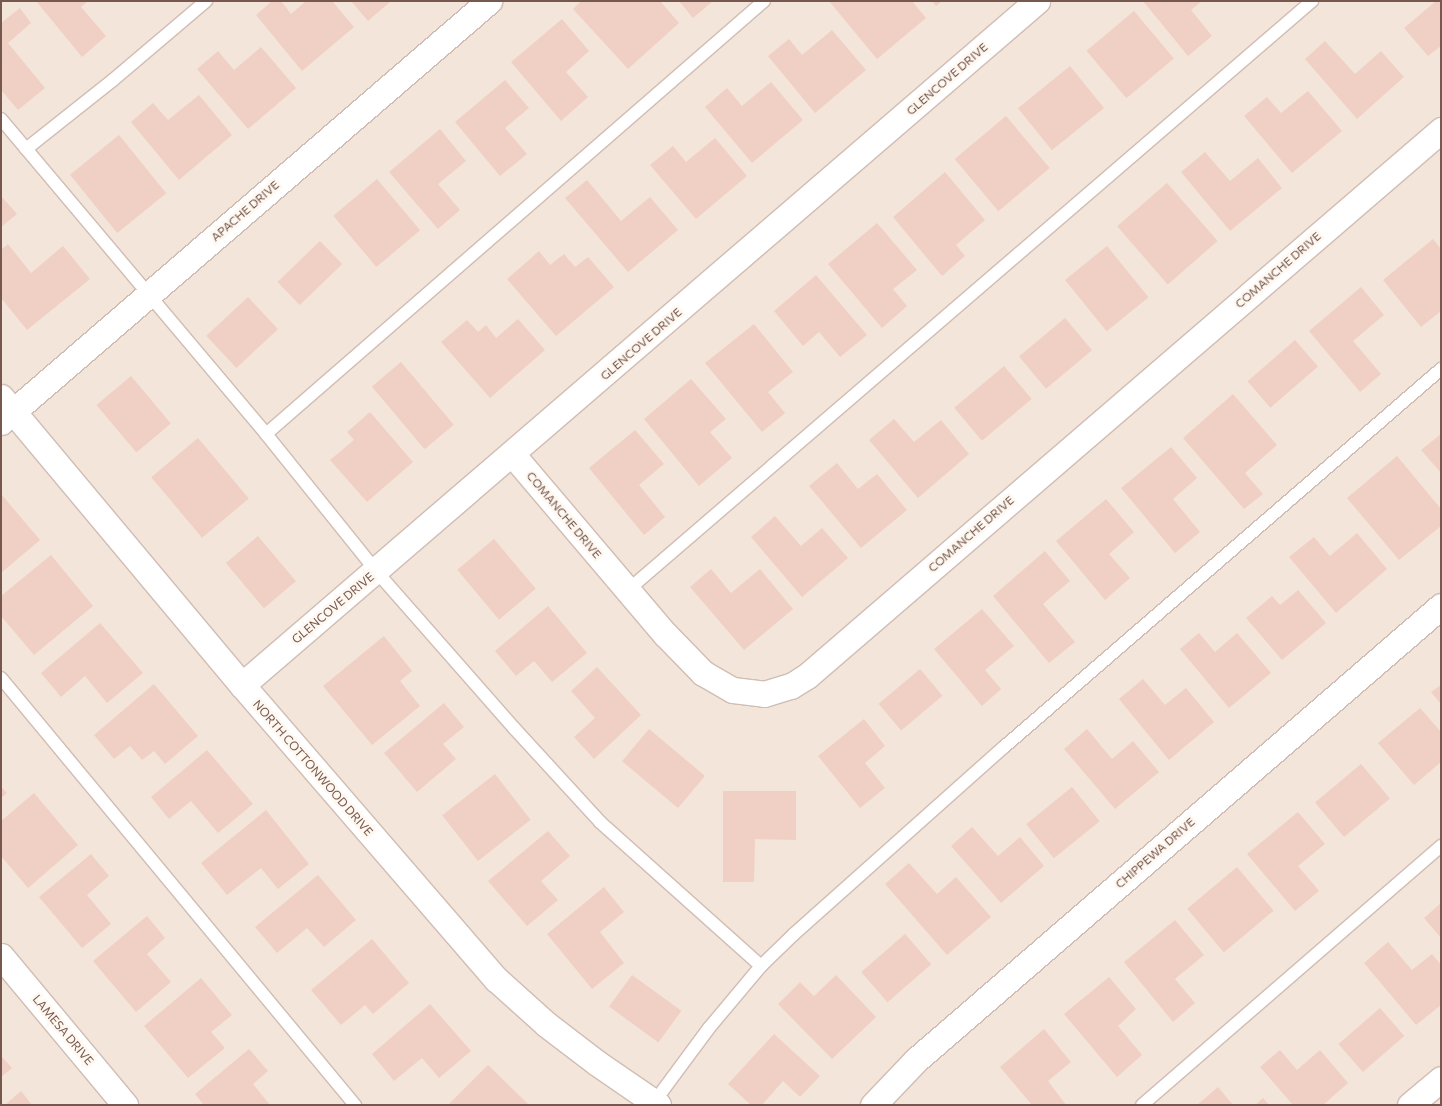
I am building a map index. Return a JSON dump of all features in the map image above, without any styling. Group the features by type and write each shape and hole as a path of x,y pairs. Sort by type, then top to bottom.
{"street":[{"name":"APACHE DRIVE","path":"5,410 148,295 489,1"},
{"name":"GLENCOVE DRIVE","path":"242,685 513,454 1037,1"},
{"name":"COMANCHE DRIVE","path":"513,454 665,634 703,673 733,690 764,694 791,686 807,676 1441,130"},
{"name":"NORTH COTTONWOOD DRIVE","path":"5,410 496,979 546,1024 655,1104"},
{"name":"CHIPPEWA DRIVE","path":"873,1105 916,1060 1441,606"},
{"name":"LAMESA DRIVE","path":"1,956 126,1105"},
{"path":"1410,1105 1441,1078"}],"lane":[{"path":"26,149 113,80 206,1"},
{"path":"266,434 764,1"},
{"path":"628,590 1312,1"},
{"path":"1,119 266,434 376,571 600,822 761,966"},
{"path":"655,1104 709,1028 761,966 1004,747 1441,369"},
{"path":"1,678 355,1105"},
{"path":"1142,1105 1441,846"}],"shaded area":[{"path":"1,1 1441,1 1441,1105 1,1105"}],"building":[{"path":"36,1 88,1 81,7 106,36 82,57"},
{"path":"272,1 281,1 291,14 306,1 332,1 354,27 302,71 256,15"},
{"path":"351,1 391,1 368,21"},
{"path":"581,1 660,1 679,23 628,69 573,9"},
{"path":"679,1 713,1 693,18"},
{"path":"829,1 912,1 926,18 877,59"},
{"path":"932,1 942,1 936,6"},
{"path":"1143,1 1202,1 1191,10 1212,36 1188,56"},
{"path":"1436,1 1441,1 1441,46 1428,56 1404,28"},
{"path":"20,8 31,23 8,43 45,88 18,110 1,90 1,23"},
{"path":"1134,11 1174,58 1126,98 1087,51"},
{"path":"562,19 589,51 566,72 588,97 561,121 511,62"},
{"path":"832,30 866,70 815,113 768,56 789,39 802,55"},
{"path":"1325,41 1355,74 1381,51 1404,77 1357,119 1305,59"},
{"path":"261,47 296,88 248,129 197,69 218,51 234,70"},
{"path":"1070,66 1104,108 1052,150 1018,108"},
{"path":"505,80 529,108 505,128 527,154 500,176 455,122"},
{"path":"771,82 803,120 752,163 705,107 727,88 742,106"},
{"path":"1308,91 1342,131 1292,173 1244,116 1267,97 1281,113"},
{"path":"199,95 232,135 179,180 131,122 153,103 168,120"},
{"path":"1006,116 1050,168 998,211 955,159"},
{"path":"440,129 466,161 438,184 460,210 438,229 389,172"},
{"path":"119,135 166,193 117,233 70,175"},
{"path":"715,138 747,176 696,219 650,165 673,146 686,162"},
{"path":"1205,152 1230,181 1258,158 1282,188 1230,231 1181,172"},
{"path":"945,172 985,220 956,245 965,256 942,276 893,217"},
{"path":"377,179 420,230 376,267 333,216"},
{"path":"587,180 621,221 650,197 678,230 628,272 565,198"},
{"path":"1167,183 1218,241 1168,284 1117,226"},
{"path":"1,196 17,214 1,227"},
{"path":"877,223 917,270 893,289 907,306 882,328 828,264"},
{"path":"1433,239 1441,249 1441,311 1421,327 1383,280"},
{"path":"320,241 342,264 300,305 278,282"},
{"path":"8,244 31,273 63,246 90,279 27,330 1,298 1,250"},
{"path":"1107,246 1149,297 1107,331 1065,280"},
{"path":"539,251 550,265 564,254 575,267 588,257 614,287 556,336 507,279"},
{"path":"816,275 867,335 840,357 819,332 803,346 774,311"},
{"path":"1361,287 1384,315 1353,341 1381,374 1360,392 1309,331"},
{"path":"248,297 278,329 236,368 206,336"},
{"path":"1065,318 1092,350 1046,389 1019,357"},
{"path":"518,319 545,350 490,398 441,342 467,320 478,332 486,325 496,338"},
{"path":"754,324 793,372 768,392 785,413 762,432 705,363"},
{"path":"1295,340 1318,366 1270,408 1247,381"},
{"path":"401,362 454,425 425,449 372,386"},
{"path":"1004,366 1032,399 982,441 954,408"},
{"path":"131,376 171,423 136,452 97,405"},
{"path":"691,379 726,419 710,432 732,458 699,486 644,419"},
{"path":"1233,394 1277,445 1245,473 1263,494 1244,509 1183,438"},
{"path":"370,412 413,462 367,502 330,460 354,440 347,432"},
{"path":"894,419 914,442 941,420 969,454 918,498 869,440"},
{"path":"635,430 664,464 639,485 665,517 644,535 589,468"},
{"path":"1441,434 1441,473 1421,450"},
{"path":"198,438 249,499 202,538 151,477"},
{"path":"1171,447 1197,478 1173,499 1200,532 1175,553 1121,488"},
{"path":"1397,456 1441,509 1441,526 1399,560 1347,498"},
{"path":"837,463 858,489 877,474 907,510 861,548 809,486"},
{"path":"1,494 40,540 1,573"},
{"path":"1106,499 1134,532 1109,554 1130,578 1105,600 1056,541"},
{"path":"775,516 801,546 822,528 848,558 802,597 751,537"},
{"path":"1357,533 1387,569 1336,613 1289,557 1314,537 1330,556"},
{"path":"258,536 296,581 264,608 226,563"},
{"path":"494,539 536,589 499,620 457,570"},
{"path":"1045,551 1070,581 1043,604 1075,642 1049,663 993,596"},
{"path":"51,555 93,606 34,655 1,616 1,596"},
{"path":"711,569 731,593 760,569 793,609 744,650 690,587"},
{"path":"1298,590 1326,623 1282,660 1246,618 1272,596 1280,605"},
{"path":"548,606 587,653 552,682 534,661 516,676 495,651"},
{"path":"982,609 1014,646 985,670 1001,689 982,706 934,649"},
{"path":"100,623 143,673 107,703 85,676 61,697 41,673"},
{"path":"1199,633 1215,652 1237,633 1271,673 1229,708 1180,649"},
{"path":"384,636 412,671 400,681 420,706 372,745 323,686"},
{"path":"597,667 641,715 594,759 574,737 595,718 571,691"},
{"path":"920,669 942,696 901,731 879,704"},
{"path":"1143,679 1165,705 1186,688 1214,722 1169,760 1119,699"},
{"path":"154,684 198,736 165,764 154,751 142,760 130,746 114,759 94,735"},
{"path":"1441,685 1441,704 1431,692"},
{"path":"444,703 464,727 443,744 456,759 417,792 384,753"},
{"path":"1420,708 1441,732 1441,762 1414,785 1378,743"},
{"path":"864,719 885,746 865,763 885,788 860,808 818,756"},
{"path":"649,729 705,776 678,808 622,761"},
{"path":"1087,729 1112,759 1133,741 1159,772 1115,809 1064,749"},
{"path":"207,750 253,804 218,833 191,801 169,819 151,797"},
{"path":"1361,764 1390,798 1344,837 1315,803"},
{"path":"495,774 531,820 478,861 442,815"},
{"path":"1,787 7,793 1,798"},
{"path":"1072,787 1100,821 1054,858 1026,824"},
{"path":"723,791 796,791 796,840 755,839 754,882 723,882"},
{"path":"34,793 78,845 28,888 1,856 1,821"},
{"path":"266,810 309,864 278,889 261,868 227,895 201,863"},
{"path":"1298,812 1325,844 1298,866 1319,891 1295,911 1247,854"},
{"path":"972,827 998,856 1020,837 1044,866 1001,903 951,846"},
{"path":"548,831 570,856 541,881 558,900 527,926 488,881"},
{"path":"91,854 109,876 87,895 111,924 82,948 39,897"},
{"path":"909,863 937,894 956,877 991,917 947,955 885,884"},
{"path":"1237,867 1274,911 1224,952 1187,909"},
{"path":"318,875 356,920 324,947 307,928 277,953 255,927"},
{"path":"604,887 624,912 600,932 624,963 592,989 547,934"},
{"path":"1441,903 1441,938 1424,918"},
{"path":"147,916 165,938 147,954 171,982 136,1012 93,961"},
{"path":"1175,920 1204,955 1175,979 1195,1003 1173,1022 1124,962"},
{"path":"905,934 931,964 887,1002 861,972"},
{"path":"372,939 409,983 373,1014 365,1005 341,1025 311,990"},
{"path":"1388,942 1412,970 1432,954 1441,965 1441,1005 1416,1025 1364,963"},
{"path":"632,975 681,1011 658,1042 609,1007"},
{"path":"836,975 876,1017 832,1059 778,1004 800,982 814,996"},
{"path":"1109,977 1136,1009 1118,1026 1142,1055 1117,1077 1064,1014"},
{"path":"201,978 232,1015 211,1032 225,1048 188,1078 144,1026"},
{"path":"430,1004 471,1051 439,1078 422,1058 394,1081 372,1054"},
{"path":"1380,1008 1404,1036 1363,1072 1338,1044"},
{"path":"1044,1029 1071,1062 1048,1081 1066,1105 1032,1105 1000,1067"},
{"path":"774,1034 820,1076 800,1097 783,1081 762,1105 751,1105 728,1084"},
{"path":"249,1049 268,1071 253,1084 270,1105 204,1105 195,1094"},
{"path":"1280,1050 1297,1070 1320,1050 1348,1083 1323,1105 1293,1105 1260,1067"},
{"path":"1,1056 12,1068 1,1077"},
{"path":"488,1065 529,1105 448,1105"},
{"path":"1218,1087 1233,1105 1197,1105"},
{"path":"21,1091 32,1105 5,1105"},
{"path":"1263,1098 1269,1105 1255,1105"}]}
